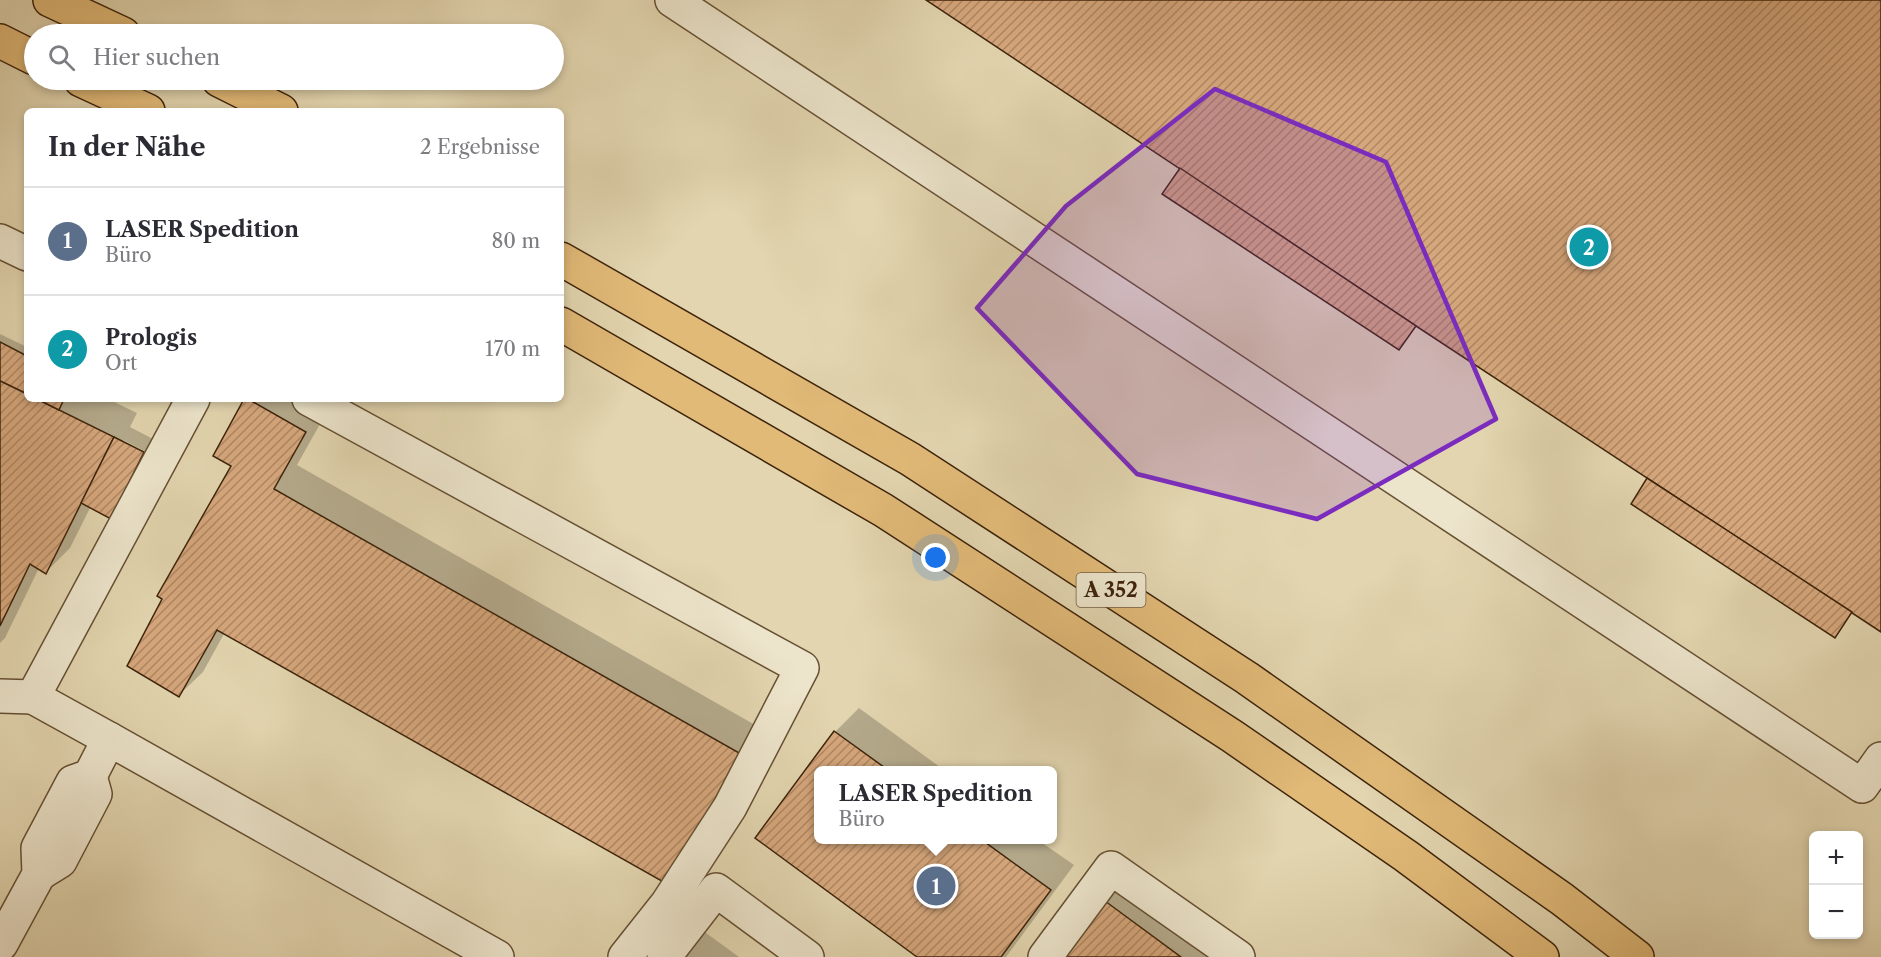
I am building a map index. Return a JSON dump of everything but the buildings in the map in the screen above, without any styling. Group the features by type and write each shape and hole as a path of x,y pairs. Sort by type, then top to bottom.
{"highway":[{"path":"50,0 102,24"},
{"path":"0,41 24,53"},
{"path":"103,90 142,108"},
{"path":"239,90 275,108"},
{"name":"A 352","path":"564,261 940,478 1247,678 1562,899 1636,957"},
{"name":"A 352","path":"564,326 883,510 1232,735 1406,856 1542,957"}],"lane":[{"path":"672,0 1862,786 1881,759"},
{"path":"0,241 24,253"},
{"path":"33,697 191,402"},
{"path":"314,402 802,668 730,807 667,904 625,957"},
{"path":"0,696 33,697 497,957"},
{"path":"7,948 39,874 38,848 73,782 90,776 109,739"},
{"path":"1045,957 1111,868 1238,957"},
{"path":"664,957 716,890 807,957"}],"highlighted area":[{"path":"1215,89 1386,162 1496,419 1317,519 1137,474 977,308 1066,206"}],"place":[{"name":"Prologis","path":"1589,247"},
{"name":"LASER Spedition","path":"936,886"}]}
